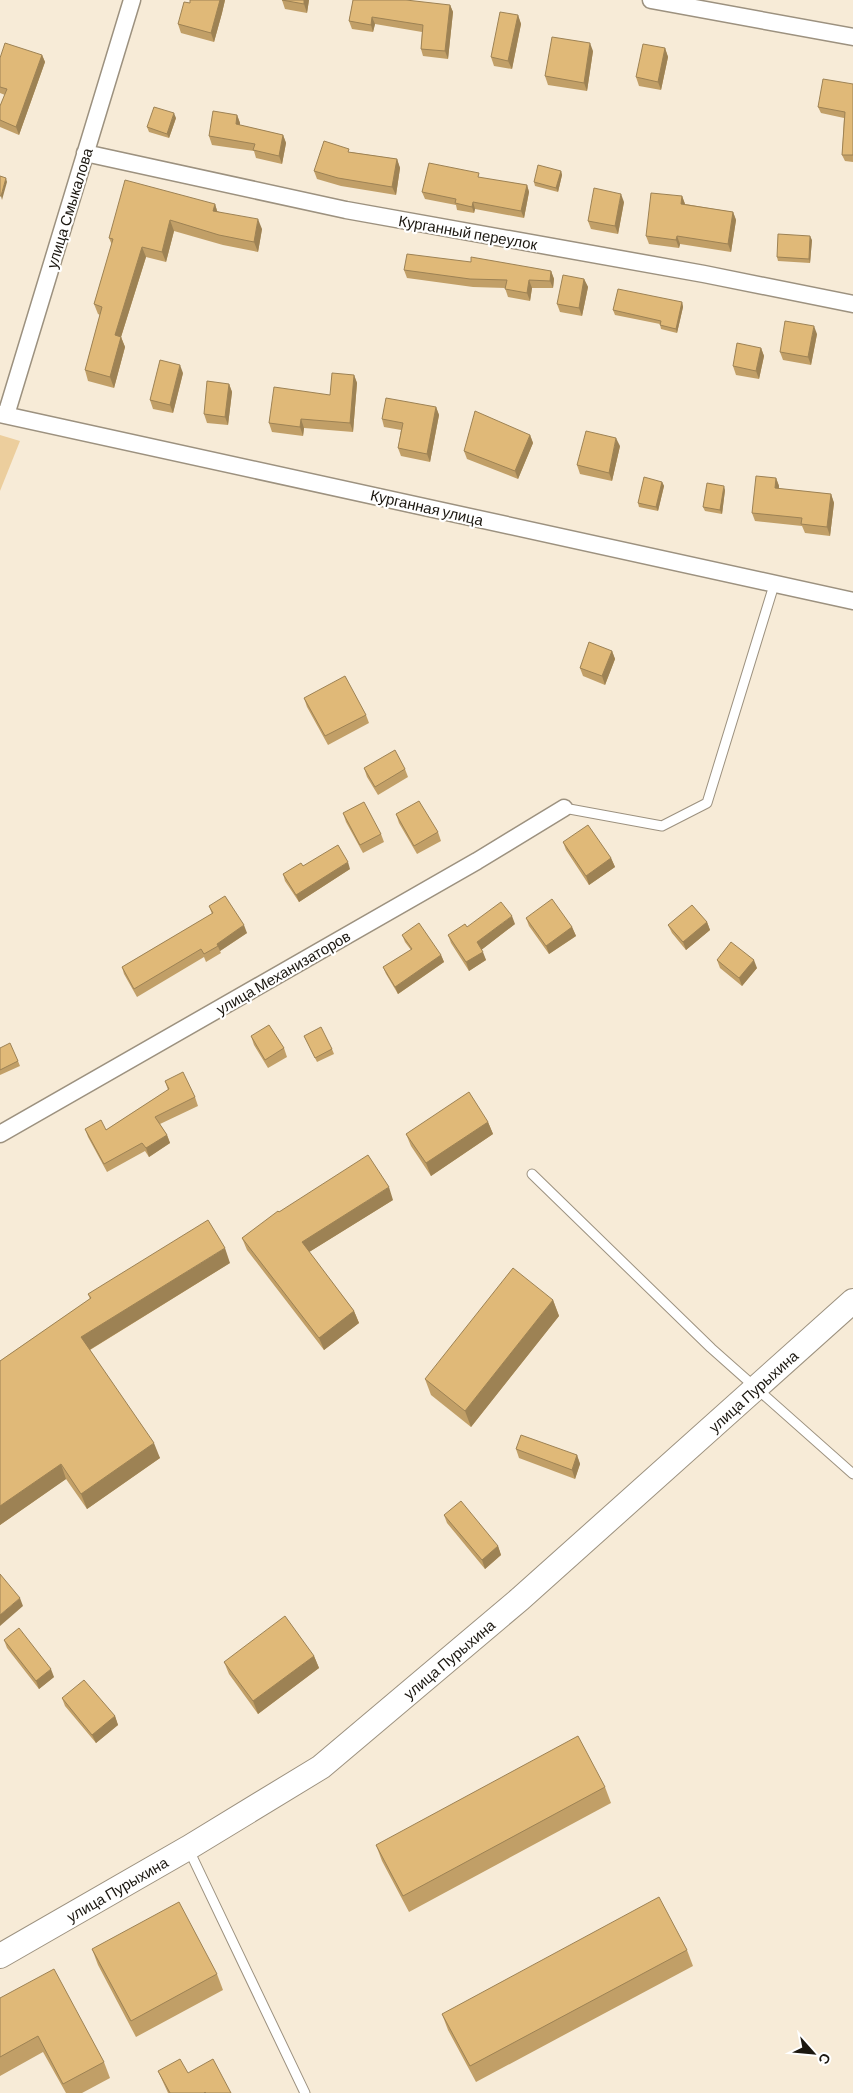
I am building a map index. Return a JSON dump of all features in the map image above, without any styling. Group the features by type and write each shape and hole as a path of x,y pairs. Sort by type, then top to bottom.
{"street":[{"name":"улица Смыкалова","path":"3,414 132,0"},
{"path":"651,0 853,36"},
{"name":"Курганный переулок","path":"85,153 346,210 704,274 853,304"},
{"name":"Курганная улица","path":"3,414 853,601"},
{"name":"улица Механизаторов","path":"0,1134 468,866 564,808"},
{"name":"улица Пурыхина","path":"0,1956 188,1848 321,1767 520,1600 853,1302"}],"lane":[{"path":"564,808 662,826 707,803 774,584"},
{"path":"532,1174 711,1348 853,1474"},
{"path":"188,1848 305,2093"}],"shaded area":[{"path":"0,435 20,441 0,491"}],"building":[{"path":"190,0 220,0 211,33 178,24 184,2 190,3"},
{"path":"282,0 304,0 304,4"},
{"path":"353,0 406,0 450,5 445,51 421,49 423,25 372,17 371,25 349,21"},
{"path":"500,12 518,15 508,61 491,57"},
{"path":"552,37 590,43 584,83 545,76"},
{"path":"5,43 42,55 16,127 0,120 0,106 7,89 0,87 0,58"},
{"path":"643,44 665,48 658,82 636,77"},
{"path":"823,79 853,84 853,155 842,155 845,112 818,107"},
{"path":"154,107 174,113 167,134 147,127"},
{"path":"213,111 237,115 236,124 283,135 279,156 253,150 255,144 209,136"},
{"path":"324,141 349,149 348,152 397,159 392,187 338,178 314,171"},
{"path":"429,163 479,173 478,177 527,185 521,211 473,202 472,207 455,203 456,199 422,192"},
{"path":"538,165 561,171 556,188 534,182"},
{"path":"0,176 6,178 1,196 0,196"},
{"path":"125,180 215,204 213,211 258,219 254,242 219,235 170,220 162,252 142,247 115,335 121,337 110,377 85,370 102,307 94,304 113,239 109,238"},
{"path":"594,188 621,194 615,226 588,221"},
{"path":"651,193 682,196 681,204 733,212 728,244 677,236 676,240 646,236"},
{"path":"778,234 810,236 809,259 777,257"},
{"path":"407,254 471,262 471,257 551,271 550,281 529,280 527,293 505,289 507,280 470,279 404,270"},
{"path":"563,275 584,279 579,308 557,304"},
{"path":"618,289 682,302 676,329 660,325 661,321 613,310"},
{"path":"785,321 814,326 808,357 780,352"},
{"path":"737,343 761,348 756,371 733,366"},
{"path":"160,360 180,365 170,405 150,400"},
{"path":"332,373 354,375 350,423 301,419 300,427 269,423 274,387 330,395"},
{"path":"207,381 229,384 225,417 204,414"},
{"path":"386,398 436,407 427,454 398,448 403,423 382,419"},
{"path":"475,411 530,435 515,471 464,451"},
{"path":"586,431 616,438 609,473 577,465"},
{"path":"756,476 776,478 775,488 831,494 827,527 801,524 802,518 752,513"},
{"path":"644,477 662,482 656,507 638,503"},
{"path":"707,483 724,486 720,510 703,507"},
{"path":"589,642 612,651 602,676 580,668"},
{"path":"345,676 366,715 325,736 304,698"},
{"path":"395,750 405,769 375,787 364,768"},
{"path":"419,801 438,832 414,846 396,814"},
{"path":"364,802 381,834 360,845 343,813"},
{"path":"588,825 611,858 586,876 563,842"},
{"path":"338,845 348,862 296,895 283,874 301,863 303,866"},
{"path":"225,896 244,925 217,944 218,946 204,954 201,949 134,989 122,967 213,913 209,906"},
{"path":"552,899 572,927 546,946 526,918"},
{"path":"501,902 512,916 477,942 483,952 466,962 448,935 465,924 467,927"},
{"path":"692,905 707,922 683,942 668,925"},
{"path":"419,923 441,955 395,987 383,967 412,949 402,935"},
{"path":"731,942 754,960 739,978 717,960"},
{"path":"269,1025 284,1048 265,1060 251,1036"},
{"path":"321,1027 332,1049 315,1058 304,1036"},
{"path":"10,1043 18,1061 0,1070 0,1048"},
{"path":"183,1072 195,1097 155,1117 167,1135 146,1148 142,1143 104,1164 85,1129 101,1120 106,1130 169,1089 165,1081"},
{"path":"469,1092 488,1122 426,1163 406,1134"},
{"path":"368,1155 389,1187 302,1242 354,1311 319,1338 242,1238 278,1211"},
{"path":"208,1220 225,1248 81,1337 154,1443 81,1494 61,1464 0,1506 0,1361 91,1298 88,1294"},
{"path":"513,1268 553,1300 465,1411 425,1379"},
{"path":"521,1435 577,1455 572,1470 516,1449"},
{"path":"461,1501 498,1546 482,1560 444,1515"},
{"path":"0,1574 20,1598 0,1615"},
{"path":"285,1616 314,1656 253,1701 224,1662"},
{"path":"19,1628 51,1669 36,1681 4,1640"},
{"path":"84,1680 115,1716 92,1735 62,1698"},
{"path":"578,1736 605,1787 403,1896 376,1845"},
{"path":"659,1897 687,1950 470,2066 442,2014"},
{"path":"179,1902 217,1974 131,2021 92,1949"},
{"path":"54,1969 104,2062 63,2084 38,2036 0,2057 0,1998"},
{"path":"180,2059 188,2073 213,2059 231,2093 170,2093 158,2071"}]}
